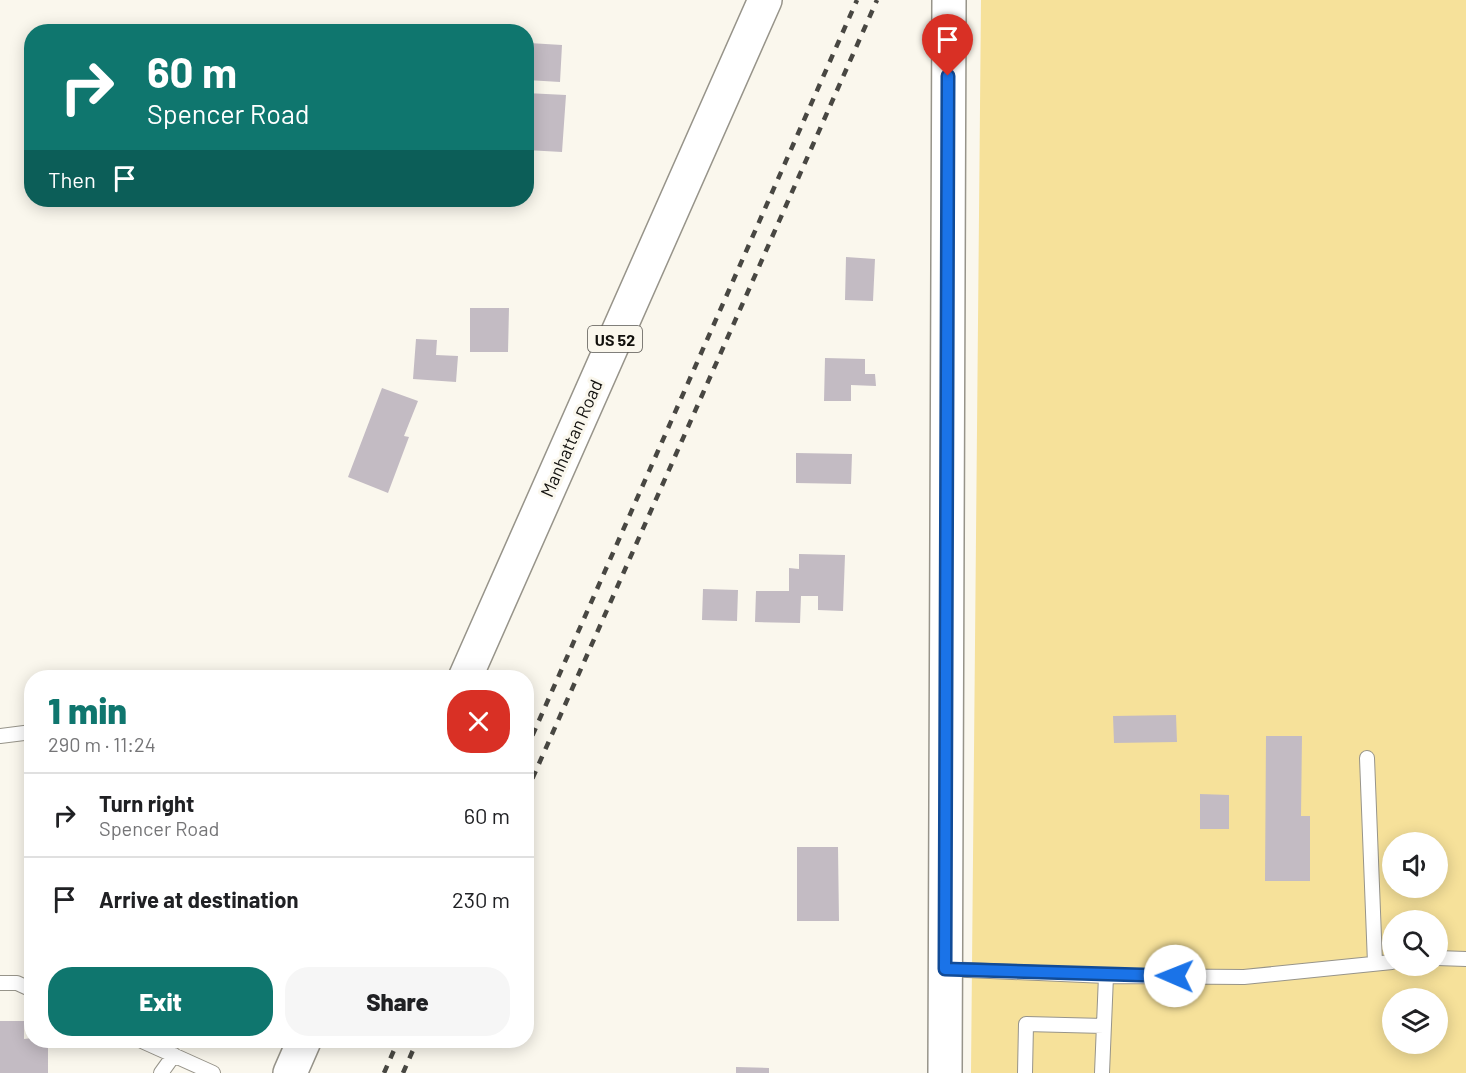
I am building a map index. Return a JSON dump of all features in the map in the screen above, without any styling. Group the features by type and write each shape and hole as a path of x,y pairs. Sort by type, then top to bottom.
{"street":[{"name":"Manhattan Road","path":"469,670 765,0"},
{"path":"945,1073 949,0"},
{"path":"290,1073 301,1048"}],"lane":[{"path":"0,736 24,733"},
{"path":"1366,758 1375,963"},
{"path":"1448,958 1466,959"},
{"path":"945,969 1106,976 1244,977 1382,963"},
{"path":"1102,1073 1106,976"},
{"path":"0,983 17,983 24,986"},
{"path":"1025,1073 1026,1024 1104,1026"},
{"path":"158,1048 213,1073"},
{"path":"161,1073 174,1055"}],"shaded area":[{"path":"981,0 1466,0 1466,1073 971,1073"}],"building":[{"path":"534,43 562,45 560,82 534,80"},
{"path":"534,93 566,95 562,152 534,150"},
{"path":"846,257 875,259 873,301 845,300"},
{"path":"470,308 509,308 508,352 470,352"},
{"path":"416,339 437,340 436,355 458,356 456,382 413,379"},
{"path":"825,358 865,359 865,374 875,374 876,386 851,385 851,401 824,401"},
{"path":"382,388 418,401 404,436 409,437 388,493 348,477"},
{"path":"796,453 852,454 851,484 796,483"},
{"path":"799,554 845,555 843,611 818,610 818,596 801,596 800,623 755,622 756,591 789,591 789,568 799,569"},
{"path":"703,589 738,590 737,621 702,620"},
{"path":"1176,715 1177,742 1114,743 1113,716"},
{"path":"1266,736 1302,736 1301,816 1310,816 1310,881 1265,881"},
{"path":"1200,794 1229,795 1229,829 1200,829"},
{"path":"797,847 838,847 839,921 797,921"},
{"path":"0,1021 24,1021 24,1048 48,1048 48,1073 0,1073"},
{"path":"736,1067 769,1068 769,1073 736,1073"}],"railway":[{"path":"534,732 857,0"},
{"path":"534,775 877,0"},
{"path":"384,1073 395,1048"},
{"path":"403,1073 414,1048"}],"route":[{"path":"948,76 945,969 1106,976 1175,976"}]}
